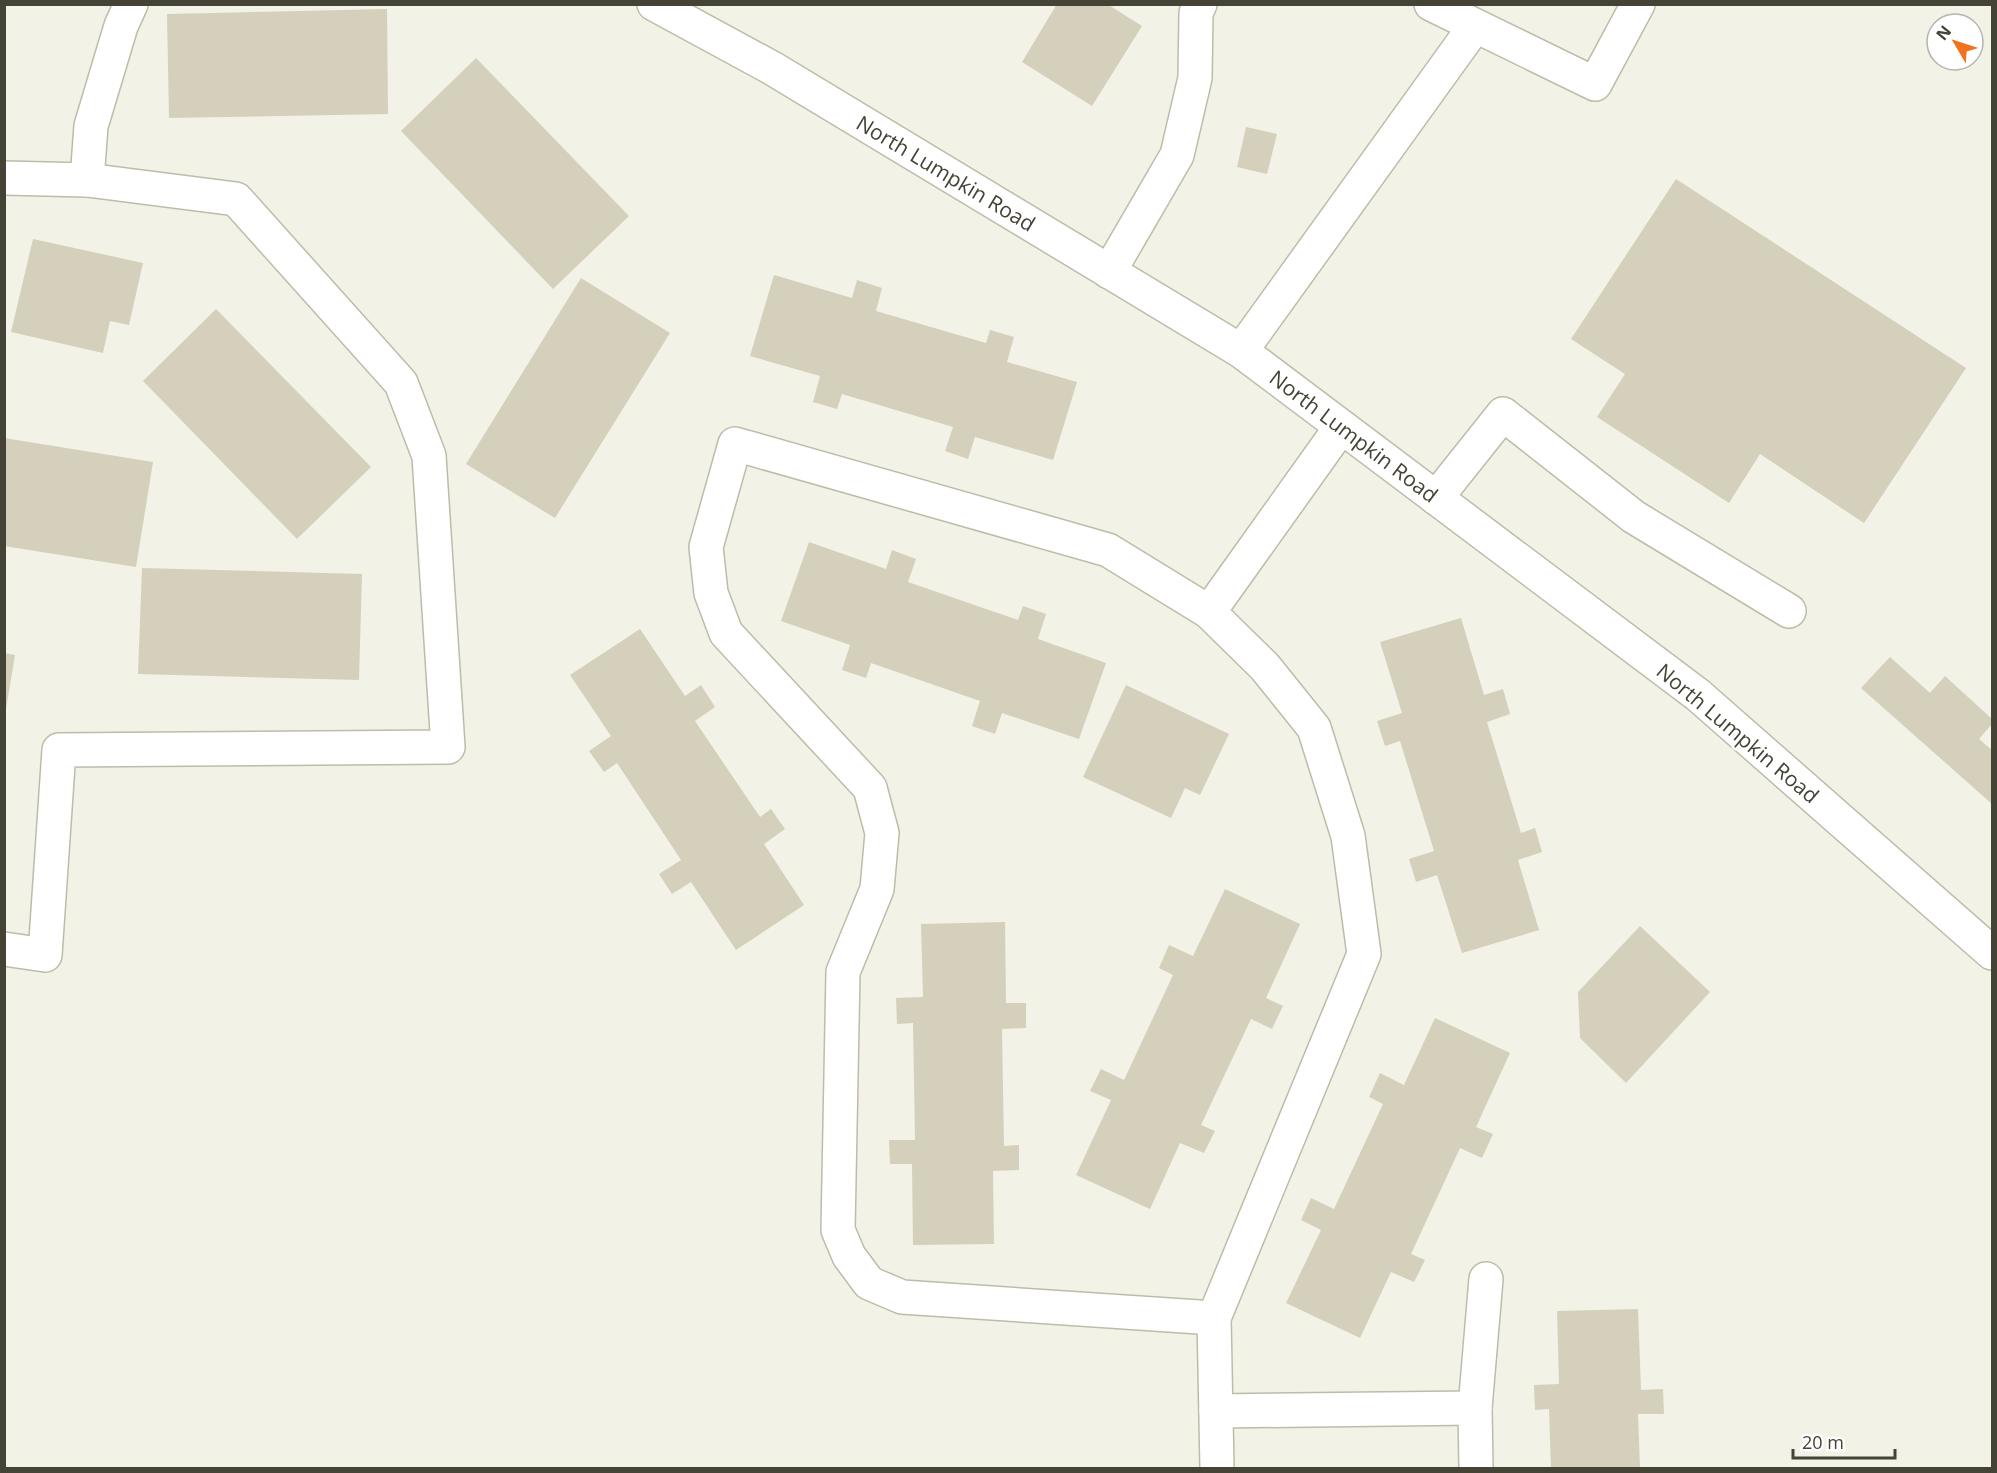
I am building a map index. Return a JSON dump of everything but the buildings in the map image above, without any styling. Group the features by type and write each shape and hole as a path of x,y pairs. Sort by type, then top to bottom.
{"street":[{"path":"87,180 91,126 121,26 131,4"},
{"path":"1109,272 1177,155 1195,78 1196,13 1200,4"},
{"path":"1431,4 1595,84 1638,4"},
{"name":"North Lumpkin Road","path":"666,7 1241,351 1698,695 1992,953"},
{"path":"1241,351 1475,26"},
{"path":"4,178 87,180 236,199 401,383 429,456 448,747 59,750 45,955 4,949"},
{"path":"1436,498 1503,414 1634,517 1789,612"},
{"path":"1209,612 1341,427"},
{"path":"1214,1318 902,1297 869,1283 849,1256 838,1230 843,972 877,889 882,833 870,788 726,633 711,593 706,547 735,444 1108,550 1209,612 1265,667 1314,728 1348,836 1364,954 1214,1318 1217,1468"},
{"path":"1476,1468 1475,1408 1486,1279"},
{"path":"1216,1411 1475,1408"}]}
